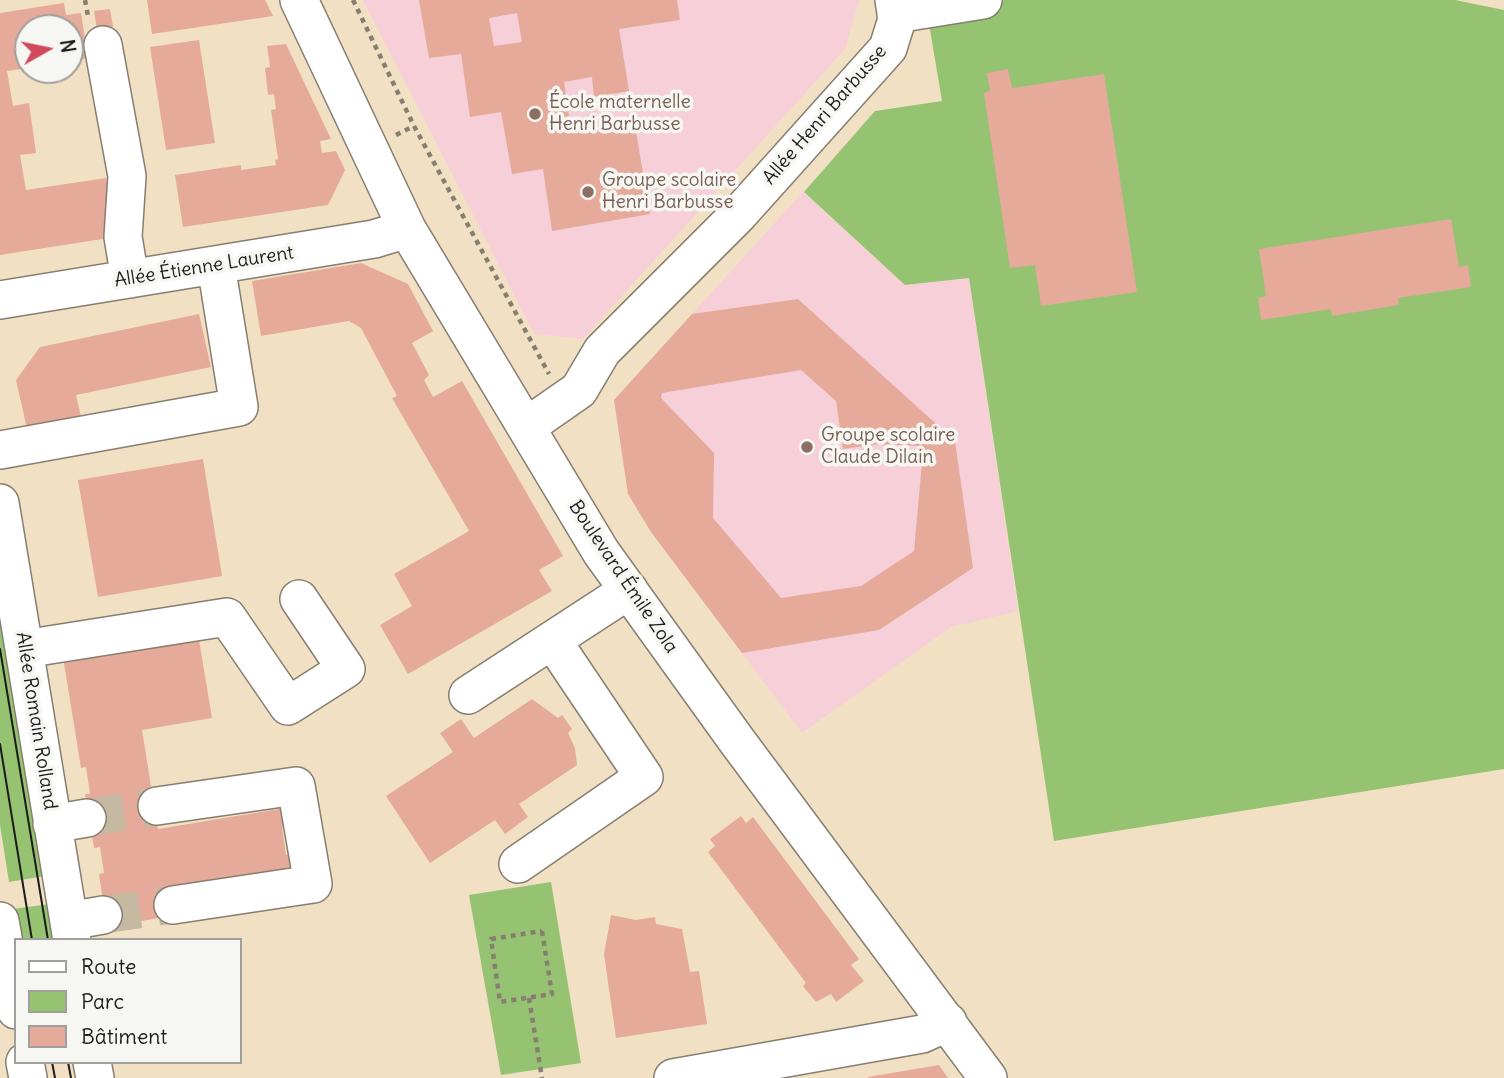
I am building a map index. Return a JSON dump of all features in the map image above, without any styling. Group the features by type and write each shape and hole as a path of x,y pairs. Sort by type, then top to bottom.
{"street":[{"name":"Boulevard Émile Zola","path":"299,0 407,229 601,552 737,741 988,1078"},
{"path":"895,7 983,0"},
{"name":"Allée Henri Barbusse","path":"526,427 579,390 603,351 739,214 840,103 888,48 895,7"},
{"path":"103,45 127,176 124,237 130,279"},
{"name":"Allée Étienne Laurent","path":"0,300 374,239 407,229"},
{"path":"0,450 239,407 216,265"},
{"name":"Allée Romain Rolland","path":"0,503 24,649 70,821 81,925"},
{"path":"468,695 629,590"},
{"path":"24,649 227,617 288,706 346,670 299,599"},
{"path":"518,864 644,777 552,640"},
{"path":"157,806 296,786 313,884 173,905"},
{"path":"0,921 14,999"},
{"path":"673,1078 804,1068 922,1034 948,1022"}],"path":[{"path":"353,0 414,126 552,380"},
{"path":"542,931 552,995 529,998 500,1002 491,939 542,931"},
{"path":"529,998 542,1078"}],"shaded area":[{"name":"Groupe scolaire Henri Barbusse","path":"363,0 859,0 845,49 583,339 534,334"},
{"name":"Groupe scolaire Claude Dilain","path":"803,192 905,285 969,278 1018,611 951,627 802,733 651,532 628,494 614,400"}],"green space":[{"path":"925,0 1455,0 1504,10 1504,769 1054,841 969,278 905,285 804,192 875,111 942,101"},
{"path":"0,606 51,875 9,882 0,825"},
{"path":"551,882 581,1063 501,1075 469,895"},
{"path":"57,903 63,938 18,938 13,909"}],"building":[{"path":"147,0 265,0 273,16 152,34"},
{"name":"École maternelle Henri Barbusse","path":"419,0 677,0 680,20 619,29 629,91 594,97 592,77 564,82 571,130 634,120 650,214 552,231 543,169 512,174 501,112 470,117 461,54 429,58","holes":["517,13 522,42 494,46 489,18"]},
{"path":"64,3 66,14 14,14 14,70 7,71 13,106 29,103 36,153 20,155 26,190 106,178 115,237 0,255 0,13"},
{"path":"110,9 113,27 97,30 94,11"},
{"path":"84,32 88,58 84,59"},
{"path":"199,40 215,143 166,150 150,47"},
{"path":"286,44 331,139 320,141 322,153 336,151 345,170 328,205 183,227 175,175 241,165 241,170 276,165 275,160 278,159 271,110 276,109 274,94 268,95 265,68 270,67 267,46"},
{"path":"1008,69 1012,88 1104,74 1137,292 1041,306 1035,265 1010,268 984,93 990,91 987,73"},
{"path":"1451,219 1459,267 1468,265 1471,287 1398,298 1399,305 1332,316 1331,309 1261,320 1258,298 1266,296 1259,249"},
{"path":"361,263 408,284 433,331 412,343 429,375 424,380 433,397 462,381 563,556 539,570 552,591 408,674 380,625 412,606 394,574 469,531 392,398 397,396 361,328 349,321 261,336 252,281"},
{"path":"798,299 955,441 973,568 879,630 742,653 651,532 628,494 614,400 692,314","holes":["801,370 836,401 843,449 879,444 921,446 923,451 914,551 861,586 781,598 713,518 714,453 661,398 662,393"]},
{"path":"199,314 211,367 76,395 82,421 28,433 16,380 40,347"},
{"path":"203,459 222,576 98,597 78,480"},
{"path":"199,640 212,718 142,730 158,829 285,808 288,827 282,828 286,855 292,854 296,874 170,916 107,927 99,874 104,873 100,847 94,848 85,794 90,794 86,767 81,768 63,657 98,651 99,657"},
{"path":"532,699 558,718 562,715 572,729 568,733 575,748 577,765 519,804 528,817 505,834 495,820 430,863 386,796 453,752 440,733 461,719 474,738"},
{"path":"741,816 746,823 753,817 859,959 851,965 864,981 836,1002 831,994 816,1002 803,986 806,983 708,852 715,846 710,839"},
{"path":"611,915 636,920 655,917 656,924 682,929 690,972 699,971 707,1024 616,1038 604,954"},
{"path":"939,1065 948,1078 868,1078 868,1077"}],"tunnel":[{"path":"87,818 157,806"},
{"path":"103,915 173,905"}],"tram line":[{"path":"0,649 48,938"},
{"path":"0,744 32,938"},
{"path":"52,1064 55,1078"},
{"path":"68,1064 71,1078"}],"place":[{"name":"École maternelle Henri Barbusse","path":"535,114"},
{"name":"Groupe scolaire Henri Barbusse","path":"588,192"},
{"name":"Groupe scolaire Claude Dilain","path":"807,447"}]}
